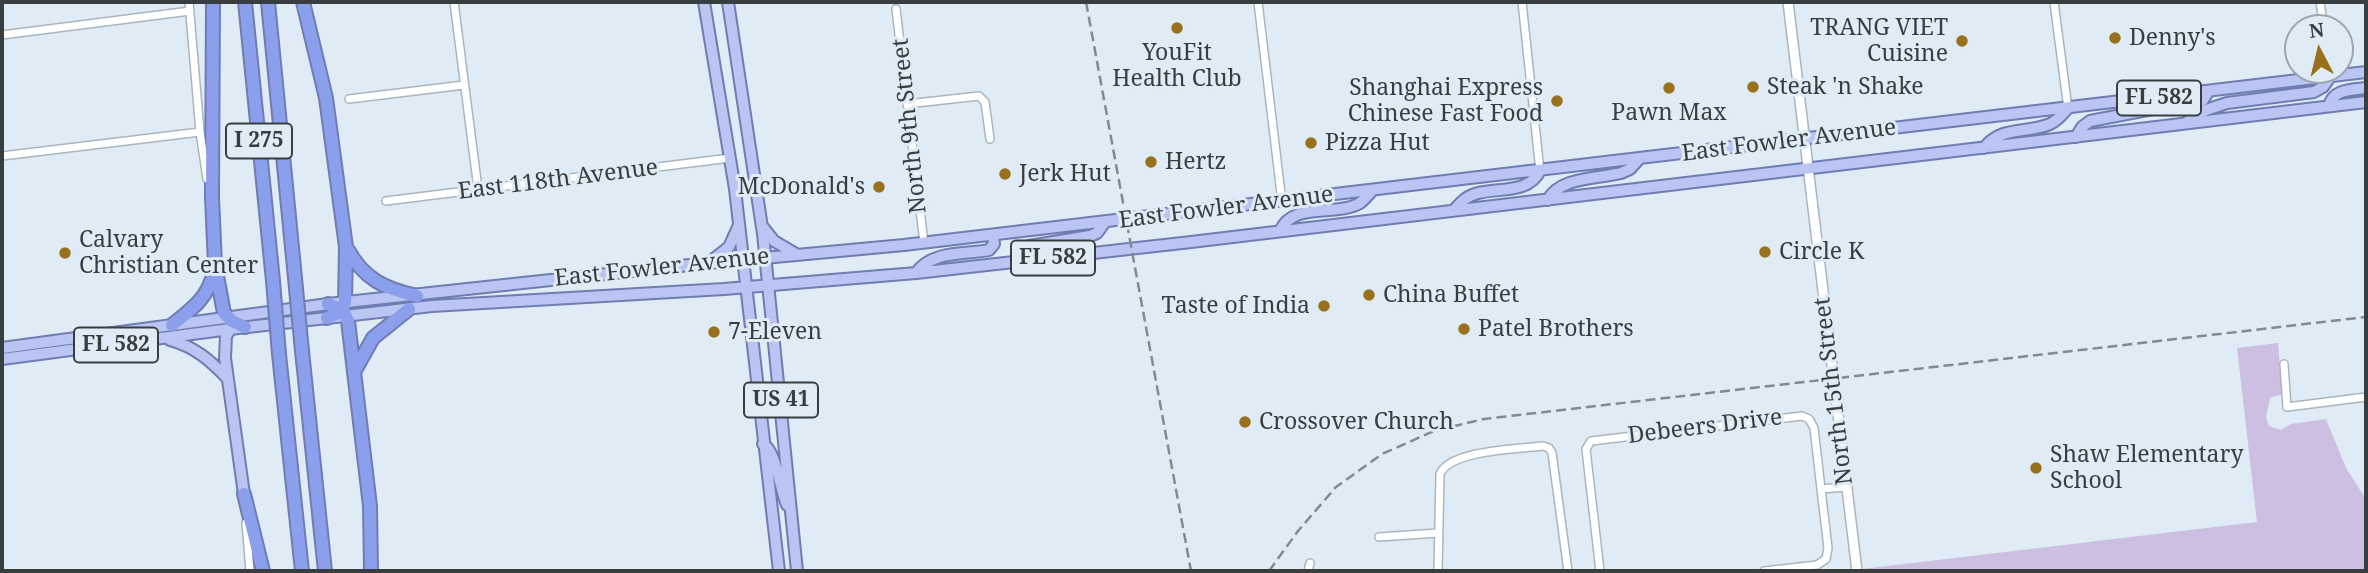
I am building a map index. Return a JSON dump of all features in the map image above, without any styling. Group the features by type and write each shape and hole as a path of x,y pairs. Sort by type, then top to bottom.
{"highway":[{"path":"213,2 212,212 215,265 222,304 238,323"},
{"name":"I 275","path":"245,2 302,571"},
{"name":"I 275","path":"268,2 324,571"},
{"path":"303,2 328,110 346,247 345,310 370,506 371,571"},
{"path":"346,247 358,266 372,280 392,290 417,296"},
{"path":"172,325 195,308 206,293 215,265"},
{"path":"328,304 345,310"},
{"path":"354,373 373,338 409,309"},
{"path":"327,318 345,310"},
{"path":"244,494 263,571"}],"main road":[{"name":"US 41","path":"704,2 744,260 779,571"},
{"name":"US 41","path":"728,2 762,225 797,571"},
{"name":"East Fowler Avenue","path":"345,310 417,296 540,280 924,243 1282,202 2208,92 2284,80"},
{"path":"2185,124 2206,110 2227,103 2314,92 2323,88 2325,84"},
{"path":"2329,106 2339,93 2366,88"},
{"path":"2076,137 2090,121 2196,104 2203,100 2208,92"},
{"name":"East Fowler Avenue","path":"345,310 409,309 746,288 916,273 2366,102"},
{"path":"1984,148 1993,138 2008,131 2054,122 2068,109"},
{"path":"1548,200 1553,191 1564,184 1621,173 1630,169 1639,159"},
{"path":"1453,211 1466,198 1524,186 1540,171"},
{"path":"1280,231 1292,216 1359,203 1372,191"},
{"path":"1016,262 1020,252 1026,247 1090,236 1097,233 1105,222"},
{"path":"708,263 729,247 739,224"},
{"path":"762,225 774,241 798,255"},
{"path":"916,273 932,259 989,250 994,244 993,235"},
{"name":"FL 582","path":"2,359 164,339 328,304"},
{"name":"FL 582","path":"2,348 172,325 327,318"},
{"path":"238,323 224,346 244,494"},
{"path":"164,339 189,346 201,353 228,379"},
{"path":"763,444 773,453 778,481 792,514"}],"street":[{"path":"189,2 201,132 212,212"},
{"path":"454,2 478,189"},
{"path":"1258,2 1282,202"},
{"path":"1522,2 1540,171"},
{"name":"North 15th Street","path":"1787,2 1857,571"},
{"path":"2054,2 2068,109"},
{"name":"North 9th Street","path":"896,9 924,243"},
{"path":"2,35 190,11"},
{"path":"349,99 464,85"},
{"path":"907,104 979,96 985,102 990,139"},
{"path":"2,156 201,132"},
{"name":"East 118th Avenue","path":"386,201 730,158"},
{"path":"2284,364 2287,407 2366,397"},
{"name":"Debeers Drive","path":"1600,571 1586,449 1588,443 1594,440 1802,416 1809,419 1813,425 1828,548 1826,559 1817,565 1764,571"},
{"path":"1438,571 1440,474 1445,466 1452,461 1489,452 1546,447 1552,453 1568,571"},
{"path":"1821,489 1846,486"},
{"path":"244,494 250,571"},
{"path":"1379,537 1438,533"}],"shaded area":[{"path":"2278,343 2282,394 2270,398 2266,417 2269,426 2281,430 2291,424 2326,419 2346,468 2366,499 2366,571 1863,571 1862,569 2257,522 2237,348"}],"railway":[{"path":"1086,2 1191,571"},
{"path":"1269,571 1298,531 1336,487 1382,454 1434,431 1484,419 2366,317"}],"place":[{"name":"YouFit Health Club","path":"1177,28"},
{"name":"Denny's","path":"2115,38"},
{"name":"TRANG VIET Cuisine","path":"1962,41"},
{"name":"Steak 'n Shake","path":"1753,87"},
{"name":"Pawn Max","path":"1669,88"},
{"name":"Shanghai Express Chinese Fast Food","path":"1557,101"},
{"name":"Pizza Hut","path":"1311,143"},
{"name":"Hertz","path":"1151,162"},
{"name":"Jerk Hut","path":"1005,174"},
{"name":"McDonald's","path":"879,187"},
{"name":"Circle K","path":"1765,252"},
{"name":"Calvary Christian Center","path":"65,253"},
{"name":"China Buffet","path":"1369,295"},
{"name":"Taste of India","path":"1324,306"},
{"name":"Patel Brothers","path":"1464,329"},
{"name":"7-Eleven","path":"714,332"},
{"name":"Crossover Church","path":"1245,422"},
{"name":"Shaw Elementary School","path":"2036,468"}]}
